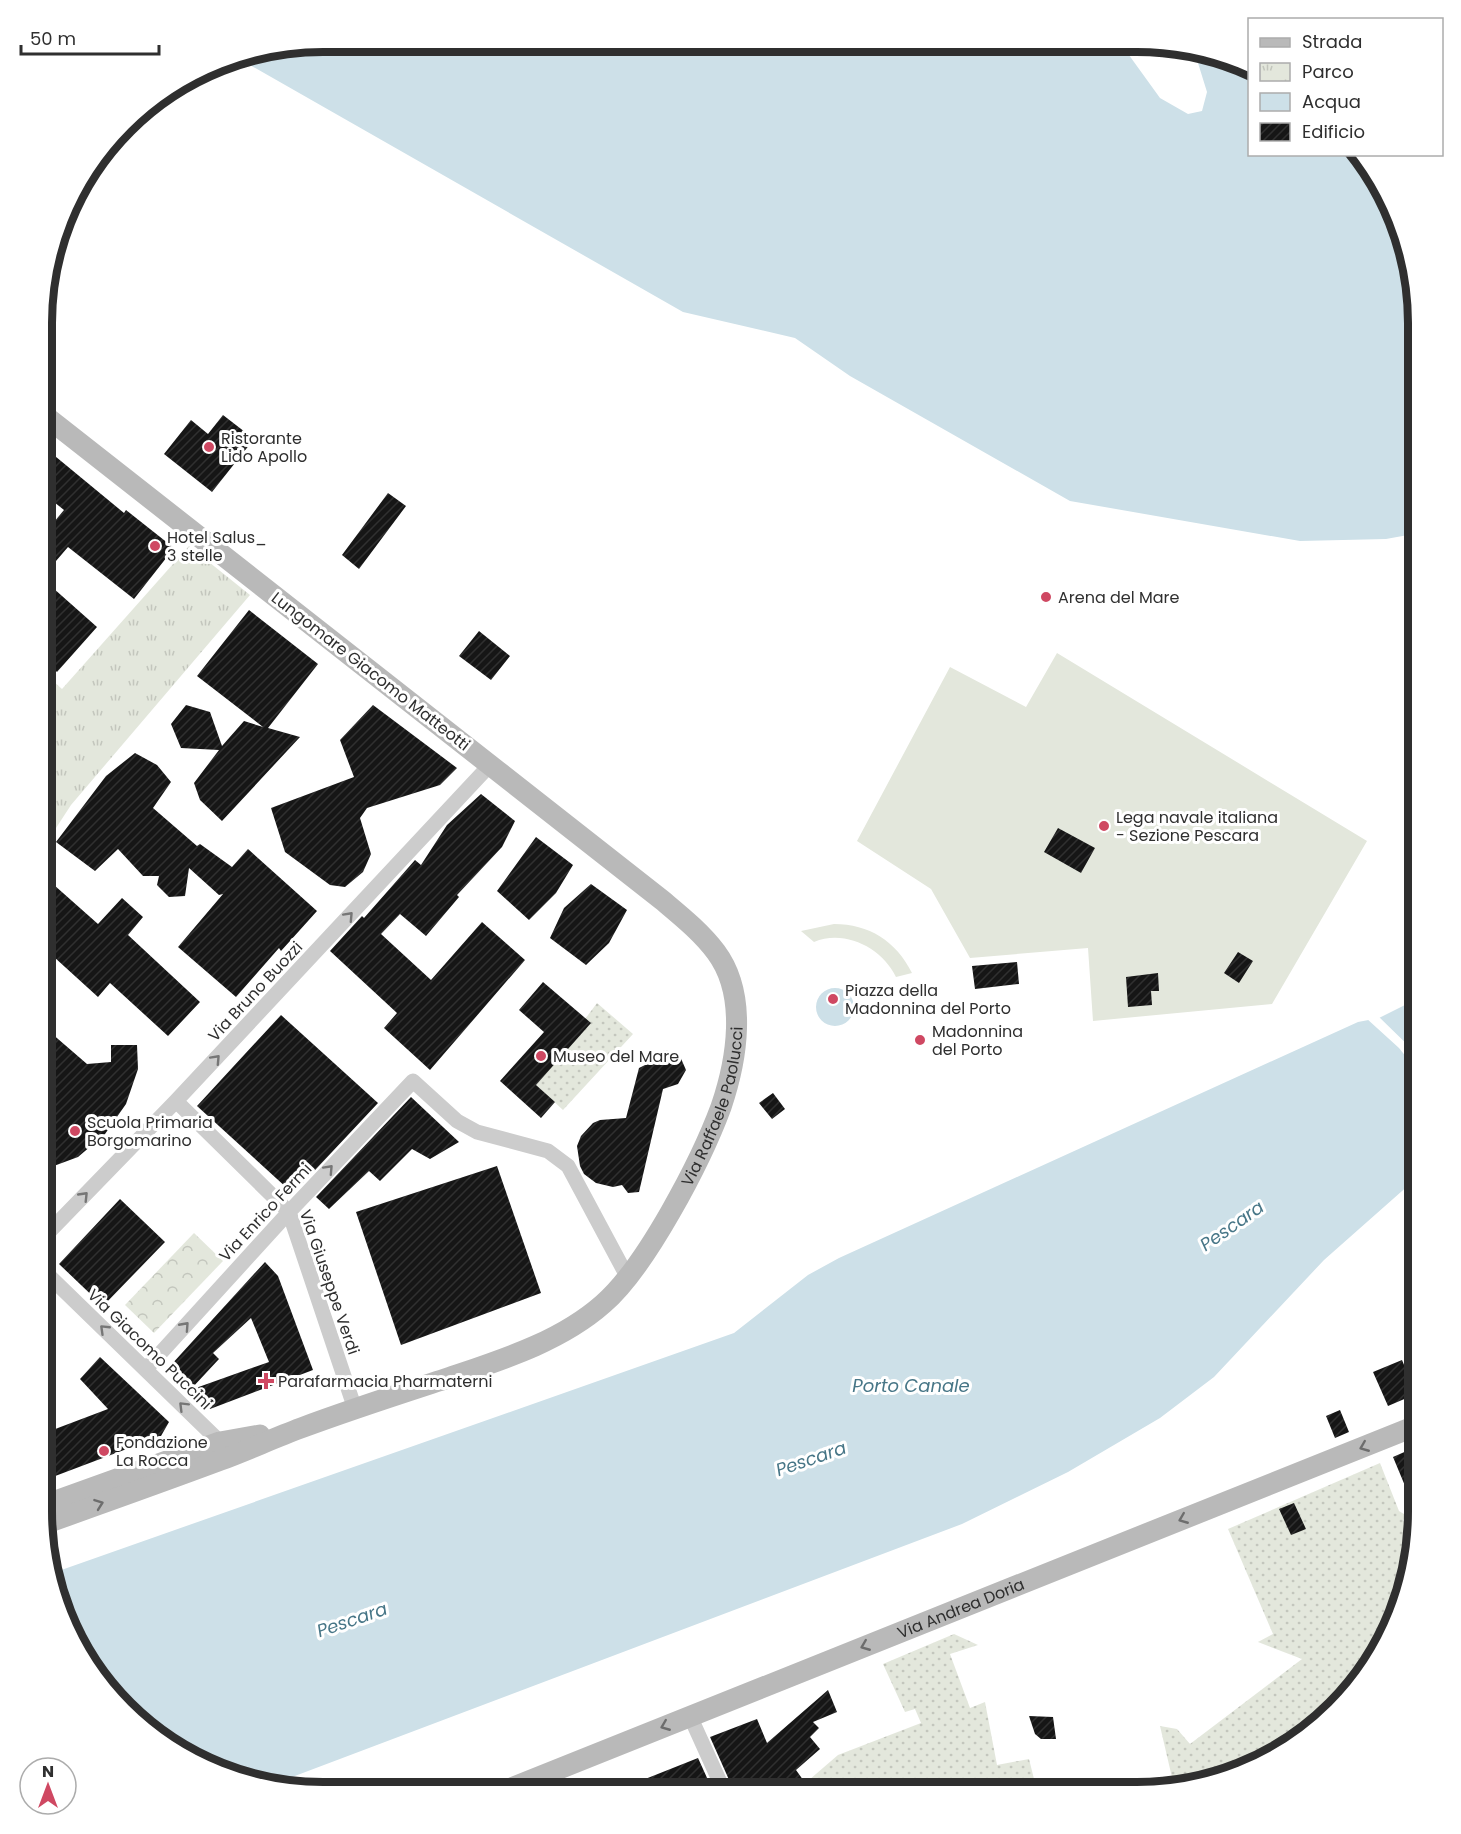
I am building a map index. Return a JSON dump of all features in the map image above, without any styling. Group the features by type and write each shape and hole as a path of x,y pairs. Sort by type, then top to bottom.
{"street":[{"name":"Lungomare Giacomo Matteotti","path":"52,421 696,930"},
{"name":"Via Bruno Buozzi","path":"52,1229 176,1101 490,765"},
{"name":"Via Raffaele Paolucci","path":"52,1503 299,1428 496,1362 539,1343 601,1306 628,1278 658,1231 702,1150 716,1119 730,1072 735,1039 733,987 721,959 696,930"},
{"name":"Via Enrico Fermi","path":"146,1369 289,1212 413,1081 457,1121 477,1132 548,1151 568,1166 628,1278"},
{"name":"Via Giuseppe Verdi","path":"176,1101 289,1212 355,1409"},
{"name":"Via Giacomo Puccini","path":"52,1279 146,1369 221,1451"},
{"name":"Via Andrea Doria","path":"526,1782 1408,1429"},
{"name":"Via Raffaele Paolucci","path":"53,1520 221,1451"},
{"path":"690,1716 720,1782"}],"green space":[{"path":"189,546 250,595 71,805 52,834 52,680 62,689"},
{"name":"Lega navale italiana - Sezione Pescara","path":"1057,653 1367,841 1272,1004 1093,1021 1088,948 970,958 931,889 857,841 950,667 1026,707"},
{"path":"834,924 859,927 880,936 898,952 912,973 896,977 882,957 861,944 838,938 814,942 801,931"},
{"path":"597,1003 633,1034 563,1110 536,1085"},
{"path":"194,1233 223,1261 154,1333 125,1305"},
{"path":"1380,1463 1399,1511 1407,1516 1403,1520 1408,1528 1399,1580 1381,1630 1363,1661 1329,1702 1288,1736 1257,1754 1224,1767 1172,1779 1160,1726 1177,1729 1190,1744 1302,1659 1258,1642 1273,1634 1228,1529"},
{"path":"954,1634 978,1645 950,1654 970,1708 985,1702 997,1765 1029,1759 1035,1782 811,1782 809,1780 838,1755 921,1723 915,1709 905,1712 883,1664"}],"water":[{"path":"324,52 1137,52 1190,58 1241,73 1248,76 1248,156 1350,156 1372,188 1388,220 1403,271 1408,306 1408,535 1386,539 1300,541 1070,501 850,376 795,338 683,312 248,64 288,55"},
{"path":"835,988 849,993 854,1007 849,1021 835,1026 821,1021 816,1007 821,993"},
{"name":"Porto Canale","path":"1408,1004 1408,1186 1324,1260 1214,1377 1160,1418 1068,1472 962,1524 287,1779 254,1772 220,1761 173,1736 145,1714 120,1689 98,1661 80,1630 60,1571 734,1333 808,1275 839,1258 1358,1022 1379,1018"}],"pier":[{"path":"1127,52 1173,55 1195,59 1198,63 1207,92 1202,111 1188,114 1160,98"},
{"path":"1377,1015 1408,1045 1408,1059 1399,1048 1366,1018"}],"building":[{"name":"Ristorante Lido Apollo","path":"223,415 254,439 212,492 164,454 191,420 208,434"},
{"path":"52,454 124,513 126,510 174,548 134,599 68,547 56,561 52,558 52,524 64,510 52,500"},
{"path":"388,493 406,506 359,569 342,555"},
{"path":"52,587 97,627 57,672 52,667"},
{"path":"249,610 318,664 268,728 300,737 222,821 200,800 194,783 219,750 181,748 171,724 186,705 210,712 222,746 244,721 263,727 197,676"},
{"path":"479,631 510,656 491,680 459,656"},
{"path":"373,705 457,768 440,785 367,808 360,818 371,854 363,872 345,887 330,885 285,852 271,808 354,777 340,740"},
{"path":"135,753 157,765 171,782 153,808 197,846 200,844 232,867 248,849 317,911 281,951 279,948 236,997 178,947 223,894 219,895 189,868 185,896 169,897 157,885 159,876 143,876 118,849 95,871 56,842 106,776"},
{"path":"481,794 515,821 502,847 457,895 459,897 426,936 400,914 381,934 431,980 482,922 525,960 430,1070 384,1028 397,1013 330,951 362,916 364,918 415,860 421,865 447,825"},
{"path":"1058,828 1095,848 1081,873 1044,852"},
{"path":"536,837 573,865 556,893 529,920 497,891"},
{"path":"591,884 627,910 609,943 586,965 550,938 564,908"},
{"path":"54,885 98,924 122,898 143,917 128,935 200,1002 168,1036 110,983 98,997 52,955 52,887"},
{"path":"1238,952 1253,961 1239,983 1224,973"},
{"path":"1017,962 1019,984 975,989 972,966"},
{"path":"1158,973 1159,991 1151,991 1152,1005 1128,1007 1126,977"},
{"name":"Museo del Mare","path":"543,982 591,1023 536,1085 555,1102 541,1118 500,1081 544,1032 519,1010"},
{"path":"281,1015 378,1103 302,1184 297,1179 288,1189 197,1106"},
{"name":"Scuola Primaria Borgomarino","path":"52,1034 87,1064 111,1062 111,1045 137,1045 138,1069 126,1104 105,1134 78,1157 52,1167"},
{"path":"665,1050 679,1054 686,1070 678,1084 663,1089 639,1192 628,1193 622,1185 613,1187 596,1183 584,1174 580,1166 577,1146 581,1136 593,1123 600,1120 626,1118 639,1068 649,1063 656,1053"},
{"path":"773,1093 785,1109 772,1119 759,1103"},
{"path":"411,1097 459,1142 430,1159 412,1149 380,1181 369,1171 329,1209 316,1197"},
{"path":"497,1166 541,1293 401,1345 356,1212"},
{"path":"120,1199 165,1242 103,1306 59,1264"},
{"path":"265,1262 278,1276 313,1370 210,1409 193,1389 269,1362 251,1318 213,1353 219,1359 192,1388 171,1365"},
{"path":"100,1357 169,1422 161,1436 52,1477 52,1430 108,1409 80,1379"},
{"path":"1402,1360 1408,1375 1408,1397 1388,1406 1373,1372"},
{"path":"1340,1410 1349,1432 1335,1438 1326,1416"},
{"path":"1408,1450 1408,1493 1393,1457"},
{"path":"1294,1503 1306,1529 1291,1535 1279,1509"},
{"path":"828,1690 837,1712 813,1722 819,1728 810,1737 820,1749 796,1770 805,1782 730,1782 710,1737 757,1719 767,1743"},
{"path":"1029,1716 1053,1717 1056,1739 1041,1739 1035,1734"},
{"path":"698,1758 709,1782 638,1782"}],"place":[{"name":"Ristorante Lido Apollo","path":"209,447"},
{"name":"Hotel Salus_ 3 stelle","path":"155,546"},
{"name":"Arena del Mare","path":"1046,597"},
{"name":"Lega navale italiana - Sezione Pescara","path":"1104,826"},
{"name":"Piazza della Madonnina del Porto","path":"833,999"},
{"name":"Madonnina del Porto","path":"920,1040"},
{"name":"Museo del Mare","path":"541,1056"},
{"name":"Scuola Primaria Borgomarino","path":"75,1131"},
{"name":"Parafarmacia Pharmaterni","path":"266,1381"},
{"name":"Fondazione La Rocca","path":"104,1451"}],"water label":[{"name":"Pescara","path":"1232,1226"},
{"name":"Pescara","path":"811,1459"},
{"name":"Pescara","path":"352,1620"}]}
